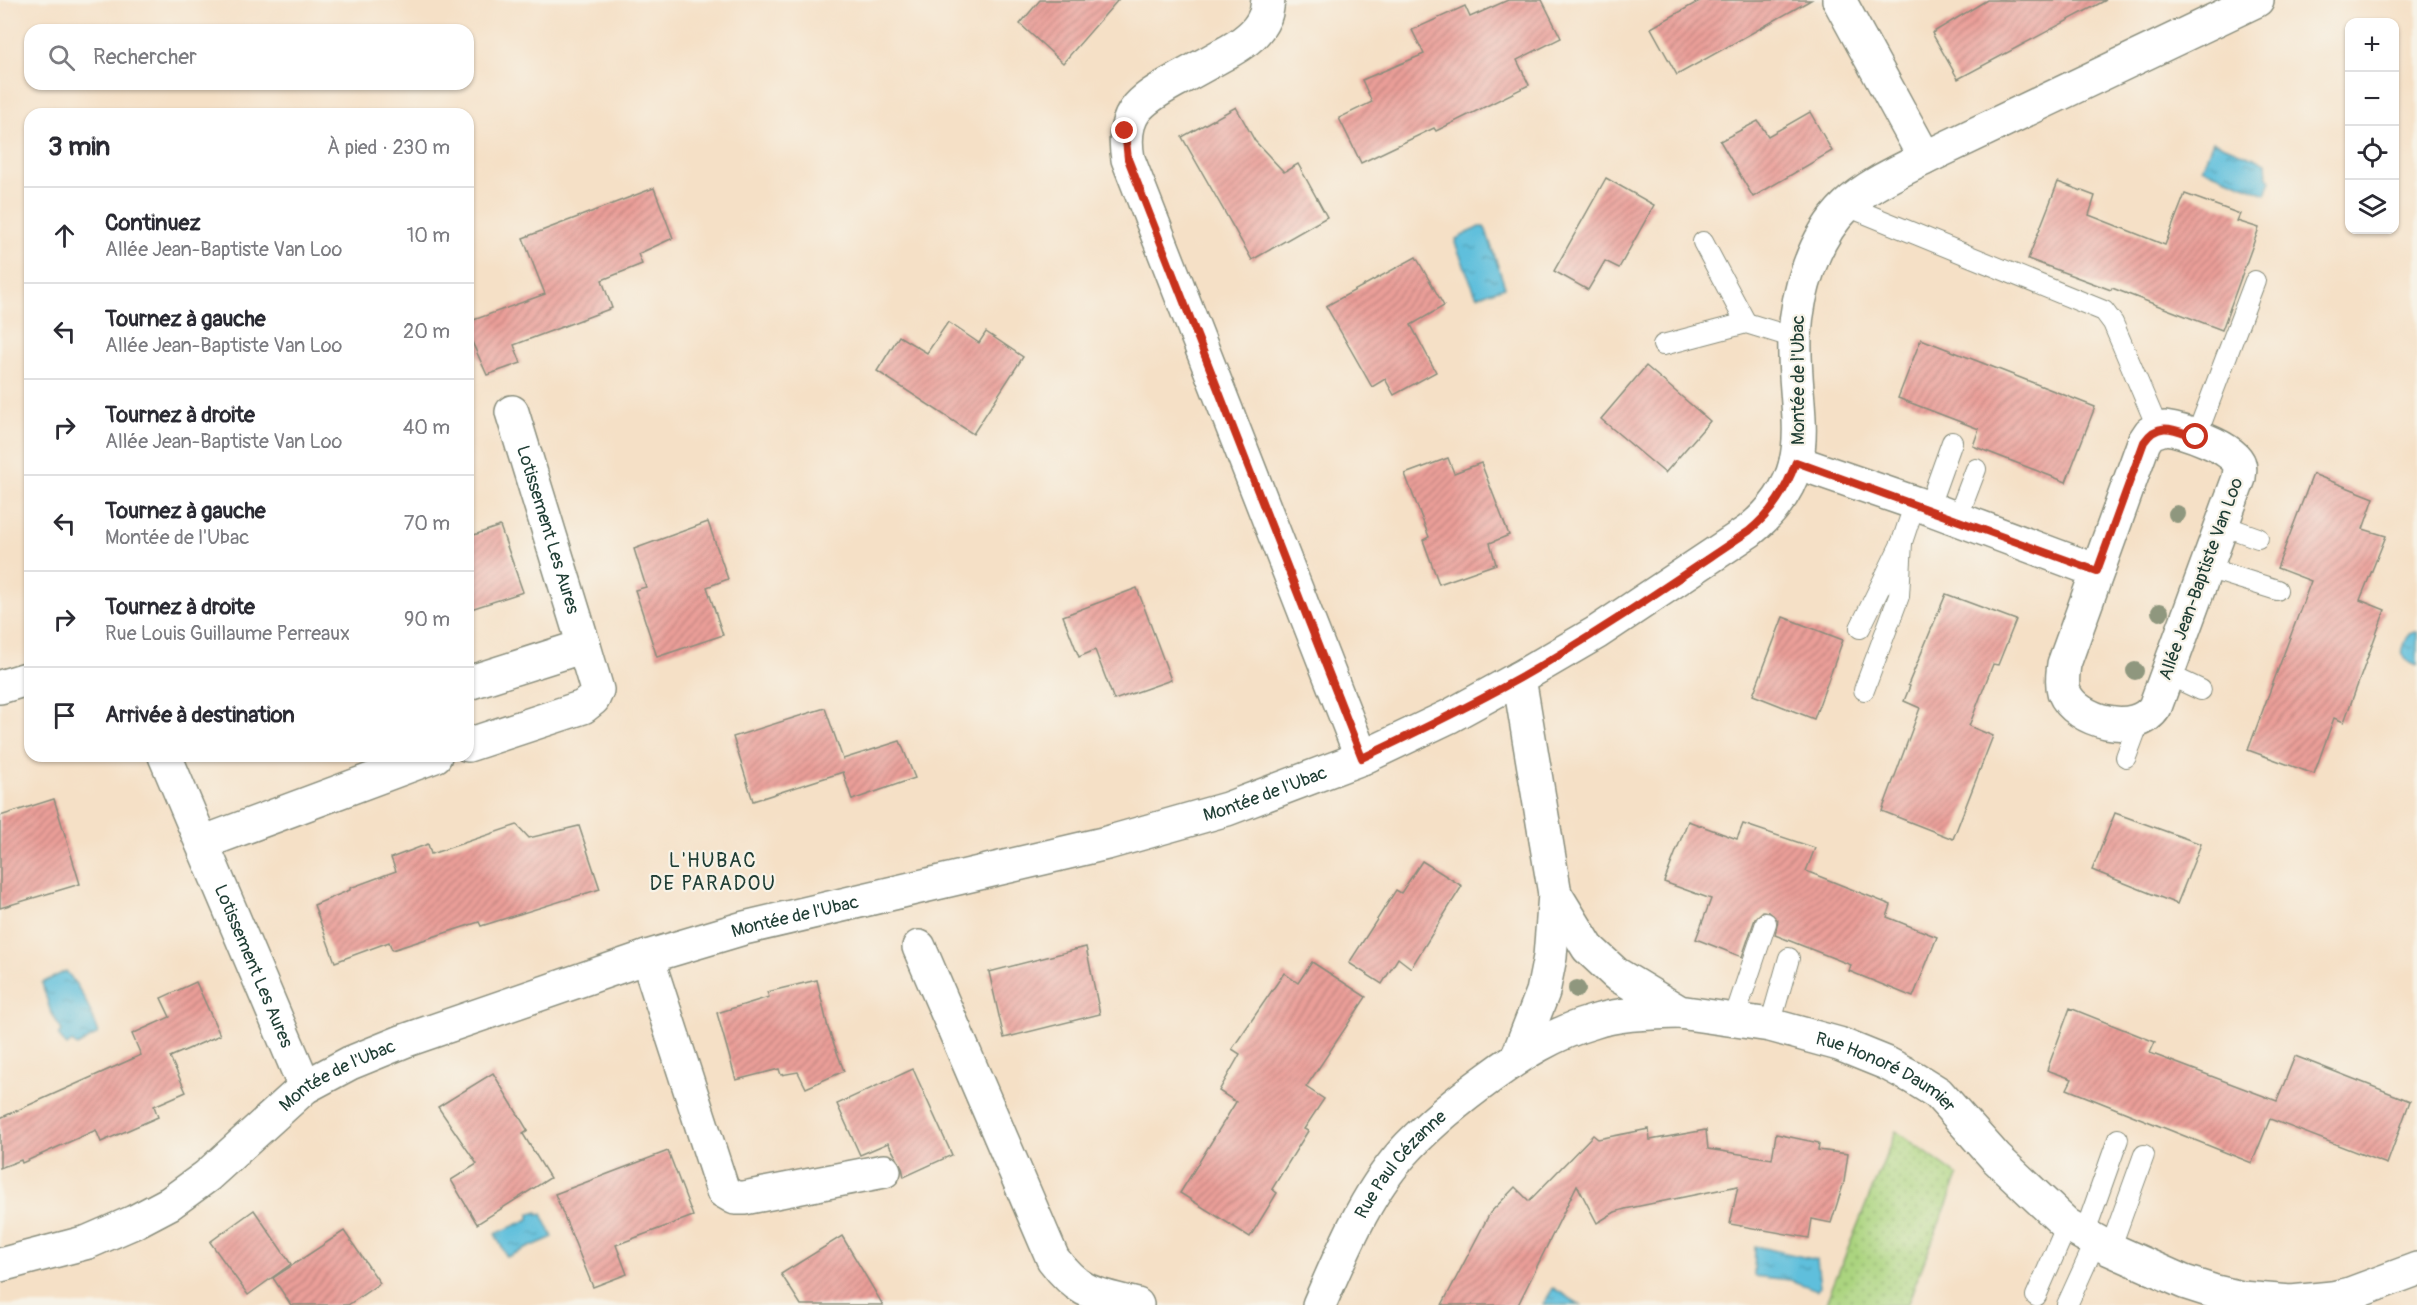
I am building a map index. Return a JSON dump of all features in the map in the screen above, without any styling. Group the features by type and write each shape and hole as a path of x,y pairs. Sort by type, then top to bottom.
{"street":[{"path":"1268,0 1264,18 1256,30 1239,46 1150,95 1137,107 1125,131 1125,144 1132,170 1362,758"},
{"path":"1839,0 1924,159"},
{"name":"Montée de l'Ubac","path":"0,1265 88,1242 170,1203 207,1176 305,1088 350,1063 404,1041 647,957 744,928 1118,840 1227,809 1362,758 1450,716 1519,678 1596,633 1749,531 1763,519 1782,496 1796,462 1801,426 1795,338 1798,309 1806,279 1831,224 1847,206 1890,176 2257,0"},
{"name":"Lotissement Les Aures","path":"474,743 583,707 592,699 597,690 596,680 512,412"},
{"path":"2139,722 2123,725 2100,719 2074,705 2062,683 2064,664 2144,442 2150,433 2157,429"},
{"name":"Allée Jean-Baptiste Van Loo","path":"2139,722 2155,707 2239,478 2240,464 2233,454 2196,437 2172,429 2157,429"},
{"path":"1796,462 2097,571"},
{"path":"474,681 584,646"},
{"name":"Rue Honoré Daumier","path":"1519,678 1555,894 1574,927 1597,958 1616,974 1679,1012 1770,1025 1862,1052 1932,1088 2030,1193 2089,1237 2184,1282 2212,1292 2267,1301 2291,1302 2350,1294 2417,1269"},
{"path":"0,687 24,680"},
{"name":"Lotissement Les Aures","path":"168,762 305,1088"},
{"path":"202,843 419,762"},
{"path":"1518,1056 1543,992 1550,957 1555,894"},
{"path":"919,947 1053,1259 1072,1282 1084,1290 1137,1305"},
{"path":"647,957 719,1184 728,1196 744,1198 884,1171"},
{"name":"Rue Paul Cézanne","path":"1319,1305 1349,1238 1373,1195 1407,1148 1438,1117 1518,1056 1549,1040 1592,1022 1613,1017 1679,1012"}],"lane":[{"path":"1847,206 2103,311 2113,323 2157,429"},
{"path":"1703,242 1746,323"},
{"path":"2196,437 2255,281"},
{"path":"1663,345 1746,323 1795,338"},
{"path":"1934,511 1952,442"},
{"path":"1860,628 1902,542 1976,469"},
{"path":"2222,525 2258,538"},
{"path":"1864,690 1899,596 1902,542"},
{"path":"2206,568 2277,590"},
{"path":"2167,674 2201,690"},
{"path":"2126,757 2139,722"},
{"path":"1734,1019 1766,923"},
{"path":"1770,1025 1789,958"},
{"path":"2067,1305 2118,1139"},
{"path":"2036,1296 2089,1237 2144,1155"}],"green space":[{"path":"1896,1131 1958,1176 1907,1305 1825,1305"}],"water":[{"path":"2213,141 2266,163 2267,176 2271,180 2266,194 2202,168"},
{"path":"1479,227 1484,227 1486,230 1505,287 1478,296 1455,243 1456,239"},
{"path":"2417,632 2417,666 2406,660 2402,653 2409,634"},
{"path":"66,971 85,1000 98,1034 77,1046 72,1042 67,1046 58,1035 62,1031 50,1010 42,983"},
{"path":"538,1212 539,1215 542,1214 553,1237 507,1257 495,1234 529,1219 529,1214"},
{"path":"1755,1246 1817,1260 1820,1287 1817,1290 1790,1280 1754,1276"},
{"path":"1553,1288 1581,1305 1543,1305"}],"building":[{"path":"1040,0 1118,0 1063,63 1020,24"},
{"path":"1508,0 1542,0 1561,38 1517,60 1529,85 1436,131 1434,128 1361,163 1339,118 1372,102 1362,80 1424,54 1412,30 1465,6 1470,17"},
{"path":"1701,0 1811,0 1677,75 1651,28"},
{"path":"1987,0 2106,0 1958,79 1932,33"},
{"path":"1236,107 1255,141 1284,172 1298,164 1327,217 1252,260 1182,137"},
{"path":"1810,112 1832,151 1753,197 1720,141 1758,121 1768,136"},
{"path":"1606,178 1654,205 1619,268 1605,261 1588,290 1554,271"},
{"path":"2058,182 2095,196 2089,215 2165,245 2185,194 2240,214 2237,221 2259,228 2222,330 2028,259"},
{"path":"654,188 673,238 638,254 642,264 602,280 612,308 514,345 521,363 487,375 474,346 474,320 545,294 523,238"},
{"path":"1416,257 1444,306 1411,325 1436,372 1394,395 1385,379 1372,387 1326,306"},
{"path":"948,322 979,343 986,332 1023,357 973,434 877,371 899,336 927,353"},
{"path":"1921,339 2095,407 2066,482 1973,446 1979,429 1898,398"},
{"path":"1646,366 1710,421 1665,473 1601,419"},
{"path":"1448,458 1454,473 1481,463 1509,535 1490,543 1496,564 1439,584 1423,540 1429,537 1405,474"},
{"path":"2313,474 2374,498 2363,529 2386,536 2360,600 2385,610 2344,722 2334,718 2314,774 2248,750 2311,581 2277,568"},
{"path":"708,522 728,579 707,587 723,635 657,657 635,590 646,587 634,549"},
{"path":"500,526 523,592 474,608 474,535"},
{"path":"1137,588 1171,680 1114,700 1095,650 1079,657 1063,616"},
{"path":"1946,594 2016,620 1998,665 1993,664 1969,726 1993,736 1953,839 1882,811 1920,708 1904,701 1910,686 1908,685"},
{"path":"1783,617 1843,640 1814,719 1753,695"},
{"path":"825,708 843,759 900,741 915,778 852,800 843,772 753,801 733,737"},
{"path":"54,799 80,884 0,908 0,816"},
{"path":"2115,813 2201,844 2177,904 2092,870"},
{"path":"1688,821 1737,839 1743,824 1815,848 1806,871 1891,905 1887,917 1937,937 1913,997 1849,971 1851,965 1775,935 1778,920 1769,912 1763,911 1755,919 1742,957 1696,939 1711,899 1664,882"},
{"path":"517,825 529,838 579,826 600,889 481,926 479,922 392,950 389,942 335,962 314,905 350,890 350,888 396,871 391,858 428,844 431,854"},
{"path":"1422,861 1462,886 1411,968 1398,958 1382,984 1349,963 1396,890 1401,893"},
{"path":"1086,947 1100,1014 1004,1038 989,972"},
{"path":"1312,962 1366,997 1306,1087 1324,1099 1304,1129 1308,1131 1272,1189 1277,1193 1250,1237 1180,1193 1236,1102 1219,1091 1240,1054 1232,1049 1284,973 1298,983"},
{"path":"817,980 828,1028 844,1071 806,1088 798,1072 781,1075 779,1069 736,1080 717,1013 769,997 767,992"},
{"path":"196,982 220,1035 170,1057 186,1092 154,1106 158,1117 101,1142 96,1130 22,1163 21,1160 0,1168 0,1118 141,1055 132,1034 170,1017 161,998"},
{"path":"2070,1008 2155,1042 2150,1053 2277,1101 2295,1056 2410,1101 2387,1164 2270,1119 2252,1163 2067,1089 2072,1079 2047,1070"},
{"path":"913,1069 952,1155 904,1177 902,1167 888,1143 860,1155 837,1104"},
{"path":"493,1073 528,1131 523,1134 550,1178 477,1224 451,1180 477,1164 438,1107"},
{"path":"1649,1129 1650,1140 1706,1130 1708,1149 1772,1159 1776,1134 1819,1143 1818,1150 1848,1154 1844,1182 1831,1223 1812,1219 1809,1238 1730,1224 1738,1186 1625,1209 1597,1223 1577,1185 1518,1305 1442,1305 1490,1213 1515,1187 1529,1201 1593,1135 1598,1139"},
{"path":"668,1151 693,1216 616,1245 627,1274 593,1287 555,1194"},
{"path":"254,1210 291,1264 248,1295 210,1242"},
{"path":"344,1231 380,1283 348,1305 291,1305 273,1278"},
{"path":"842,1236 883,1305 801,1305 781,1274"}],"district":[{"name":"L'HUBAC DE PARADOU","path":"713,872"}],"route":[{"path":"1125,131 1128,159 1362,758 1450,716 1596,633 1749,531 1763,519 1782,496 1796,462 1915,503 2097,571 2144,442 2150,433 2165,428 2196,437"}]}
